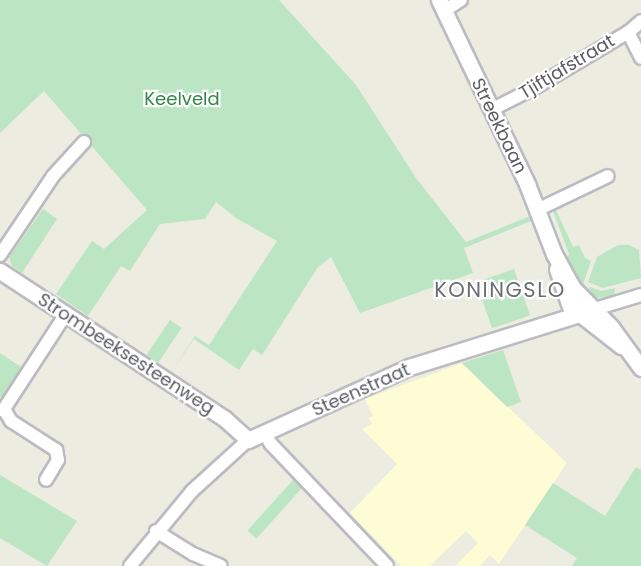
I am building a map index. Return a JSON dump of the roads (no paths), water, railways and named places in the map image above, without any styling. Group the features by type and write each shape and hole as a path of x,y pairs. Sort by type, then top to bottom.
{"street":[{"path":"441,5 461,0"},
{"name":"Streekbaan","path":"441,5 539,209 554,254 564,297 578,313 611,340 625,347"},
{"name":"Tjiftjafstraat","path":"491,110 534,88 628,32 641,21"},
{"path":"628,32 641,58"},
{"path":"0,255 53,176 84,142"},
{"path":"539,209 608,176"},
{"name":"Streekbaan","path":"554,254 576,293 595,309 641,368"},
{"name":"Strombeeksesteenweg","path":"0,272 225,419 248,440"},
{"name":"Steenstraat","path":"130,566 156,531 215,467 248,440 409,367 641,295"},
{"path":"46,480 58,460 56,450 11,421 2,409 66,314"},
{"path":"265,434 271,444 387,566"},
{"path":"156,531 193,554 221,566"}],"district":[{"name":"KONINGSLO","path":"500,290"}],"park label":[{"name":"Keelveld","path":"182,99"}]}
